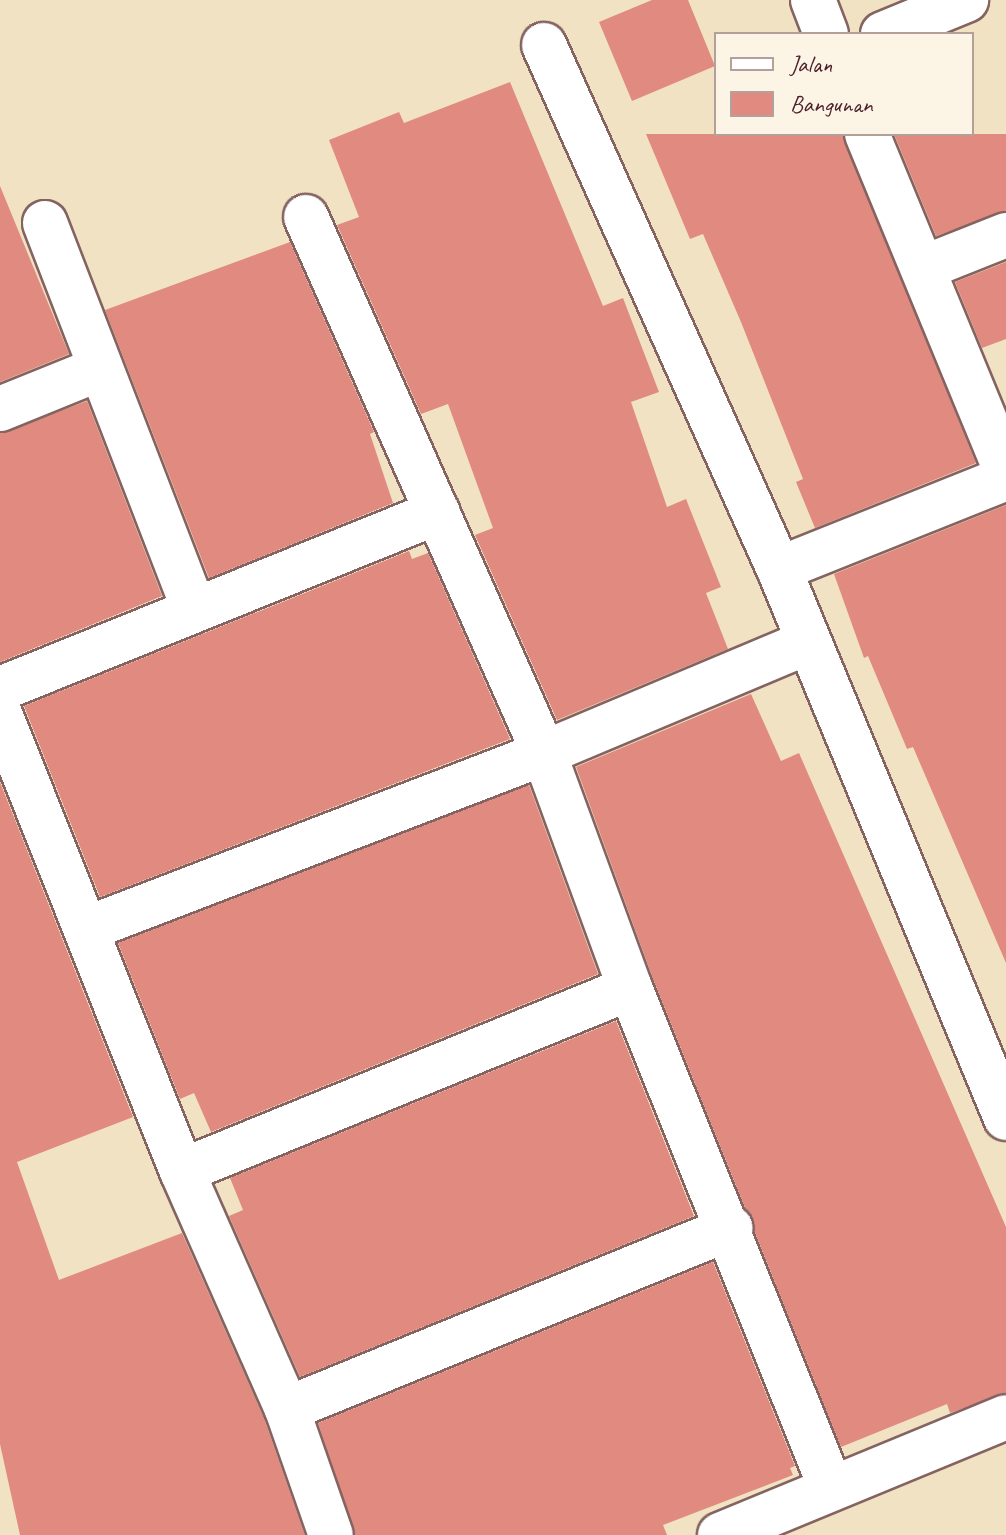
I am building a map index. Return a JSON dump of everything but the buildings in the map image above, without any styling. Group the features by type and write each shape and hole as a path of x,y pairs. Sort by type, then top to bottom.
{"street":[{"path":"813,0 825,32"},
{"path":"888,32 966,0"},
{"path":"544,45 779,569 806,643 1006,1118"},
{"path":"868,136 1006,471"},
{"path":"306,217 544,753 630,988 730,1228 831,1488"},
{"path":"45,223 194,609"},
{"path":"923,268 1006,235"},
{"path":"0,409 99,369"},
{"path":"779,569 1006,478"},
{"path":"0,689 438,512"},
{"path":"86,929 544,753 806,643"},
{"path":"0,714 182,1171 287,1409 331,1535"},
{"path":"182,1171 630,988"},
{"path":"287,1409 730,1228"},
{"path":"720,1535 1006,1417"}]}
